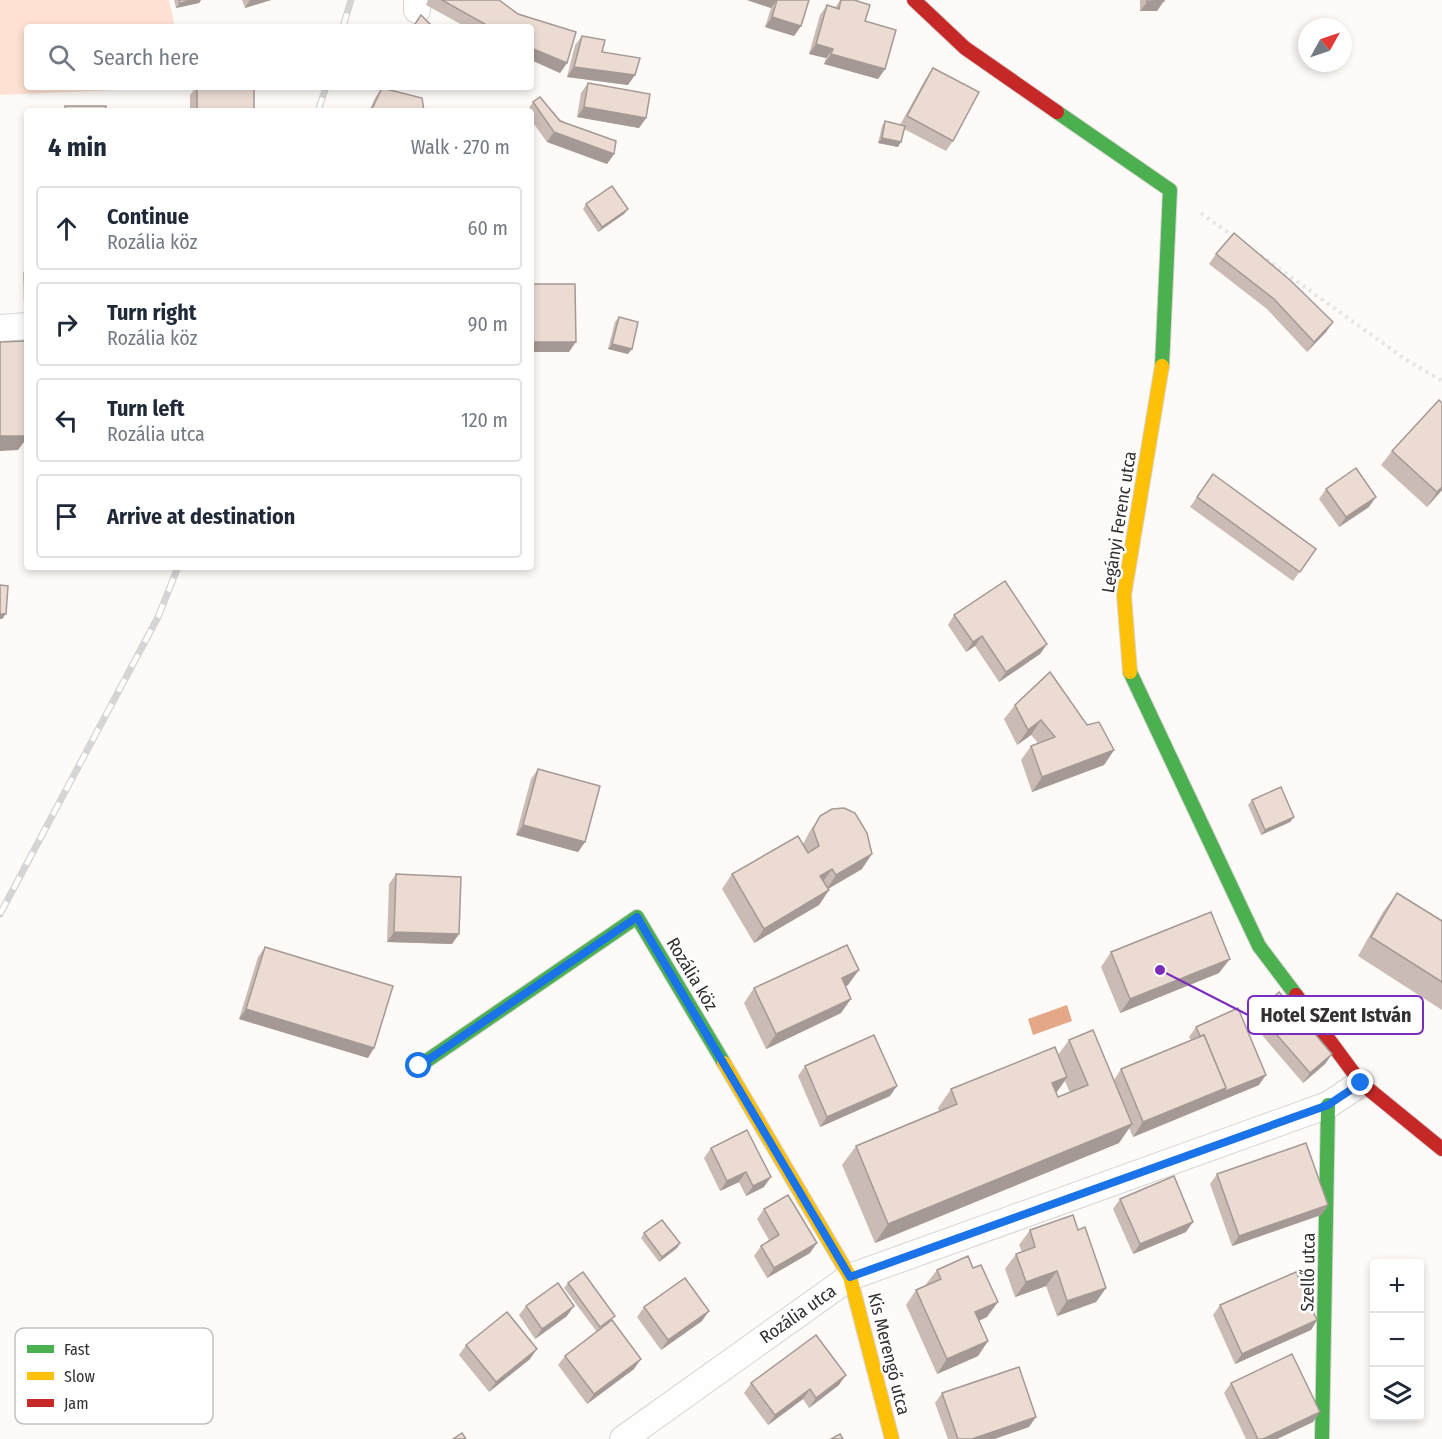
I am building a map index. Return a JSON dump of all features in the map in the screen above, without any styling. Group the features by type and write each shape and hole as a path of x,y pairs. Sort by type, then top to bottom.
{"street":[{"path":"914,0 965,48 1170,190"},
{"name":"Legányi Ferenc utca","path":"1170,190 1162,376 1124,595 1130,676 1259,946 1361,1083 1442,1149"},
{"path":"0,328 24,326"},
{"name":"Rozália köz","path":"419,1066 637,917 850,1277"},
{"name":"Rozália utca","path":"623,1439 850,1277 1328,1105 1361,1083"},
{"name":"Szellő utca","path":"1323,1439 1328,1105"},
{"name":"Kis Merengő utca","path":"850,1277 892,1439"}],"path":[{"path":"1170,190 1236,238"},
{"path":"1254,251 1405,359 1442,381"}],"shaded area":[{"path":"0,0 169,0 174,24 24,24 24,90 118,90 0,95"},
{"path":"1067,1005 1072,1021 1033,1035 1028,1019"}],"building":[{"path":"179,0 195,0 180,3"},
{"path":"442,0 499,0 518,14 576,32 567,63 534,49 534,24 485,24"},
{"path":"777,0 809,0 801,26 772,17"},
{"path":"841,0 854,0 870,5 865,21 896,30 885,69 831,54 833,49 816,44 827,5 839,9"},
{"path":"1147,0 1164,0 1164,1 1147,2"},
{"path":"421,15 430,24 415,24"},
{"path":"582,36 605,40 602,52 640,58 635,75 574,67"},
{"path":"933,68 979,92 953,141 907,116"},
{"path":"588,83 650,94 646,118 584,107"},
{"path":"197,90 254,90 254,108 197,108"},
{"path":"381,90 390,90 422,98 424,108 372,108"},
{"path":"540,97 560,121 616,141 614,154 554,132 533,102"},
{"path":"65,106 106,106 106,108 65,108"},
{"path":"885,121 905,126 901,142 882,138"},
{"path":"612,186 628,209 602,227 586,204"},
{"path":"1234,233 1291,281 1333,322 1314,342 1274,299 1216,254"},
{"path":"534,284 575,284 576,342 534,342"},
{"path":"619,317 638,322 632,349 612,344"},
{"path":"24,341 24,436 0,436 0,342"},
{"path":"1439,400 1442,403 1442,487 1437,492 1392,451"},
{"path":"1356,468 1376,497 1346,517 1326,489"},
{"path":"1213,474 1316,549 1300,572 1197,497"},
{"path":"1005,581 1047,644 1006,672 982,636 973,642 954,615"},
{"path":"0,585 8,586 6,614 0,614"},
{"path":"1050,672 1087,725 1099,722 1114,750 1042,777 1031,746 1055,737 1041,720 1028,730 1015,705"},
{"path":"538,769 600,786 585,842 523,825"},
{"path":"1281,787 1294,817 1265,830 1252,800"},
{"path":"844,808 855,813 867,833 872,854 836,875 832,869 820,876 829,890 764,929 732,874 798,836 808,853 819,846 813,829 820,816 832,809"},
{"path":"396,874 461,877 459,934 394,932"},
{"path":"1397,893 1442,921 1442,982 1371,937"},
{"path":"1211,912 1230,959 1130,999 1111,952"},
{"path":"847,945 859,970 842,978 851,999 776,1034 754,988"},
{"path":"265,947 393,986 374,1048 246,1009"},
{"path":"1279,992 1332,1054 1310,1073 1257,1012"},
{"path":"1238,1008 1266,1075 1223,1092 1226,1088 1204,1035 1200,1036 1196,1027"},
{"path":"1093,1030 1132,1124 888,1224 856,1146 957,1104 951,1089 1055,1047 1067,1077 1052,1083 1058,1097 1088,1085 1069,1040"},
{"path":"874,1035 897,1086 827,1117 805,1066"},
{"path":"1204,1035 1226,1088 1143,1122 1121,1069"},
{"path":"747,1130 771,1177 753,1186 746,1172 727,1181 711,1148"},
{"path":"1306,1143 1328,1205 1239,1236 1217,1174"},
{"path":"1174,1176 1193,1222 1140,1244 1120,1199"},
{"path":"788,1195 817,1243 774,1268 761,1246 779,1235 764,1209"},
{"path":"1073,1215 1078,1230 1085,1227 1106,1288 1067,1301 1057,1271 1026,1282 1016,1254 1035,1247 1030,1230"},
{"path":"662,1220 680,1243 662,1257 644,1233"},
{"path":"968,1256 973,1268 981,1265 998,1302 975,1312 988,1341 947,1359 916,1290 941,1279 937,1270"},
{"path":"583,1272 615,1316 600,1327 568,1283"},
{"path":"1296,1272 1317,1320 1242,1354 1220,1305"},
{"path":"685,1278 709,1311 668,1340 644,1307"},
{"path":"558,1283 574,1306 542,1329 526,1306"},
{"path":"507,1312 537,1349 496,1382 466,1345"},
{"path":"612,1320 641,1359 594,1394 565,1356"},
{"path":"816,1335 846,1375 816,1398 810,1389 775,1415 751,1383"},
{"path":"1292,1354 1320,1412 1263,1439 1258,1439 1231,1383"},
{"path":"1019,1367 1036,1417 972,1439 958,1439 942,1393"},
{"path":"462,1433 466,1439 453,1439"},
{"path":"840,1434 843,1439 831,1439"}],"railway":[{"path":"344,24 351,0"},
{"path":"319,108 325,90"},
{"path":"0,914 158,617 177,570"}],"traffic: fast":[{"path":"1057,112 1170,190 1162,366"},
{"path":"1130,672 1259,946 1296,995"},
{"path":"419,1066 637,917 724,1063"},
{"path":"1322,1439 1328,1105"}],"traffic: slow":[{"path":"1130,672 1124,595 1162,366"},
{"path":"724,1063 850,1277 892,1439"}],"traffic: jam":[{"path":"914,0 965,48 1057,112"},
{"path":"1296,995 1361,1083 1442,1149"}],"place":[{"name":"Hotel SZent István","path":"1160,970"}],"route":[{"path":"419,1066 637,917 850,1277 1328,1105 1361,1083"}]}
